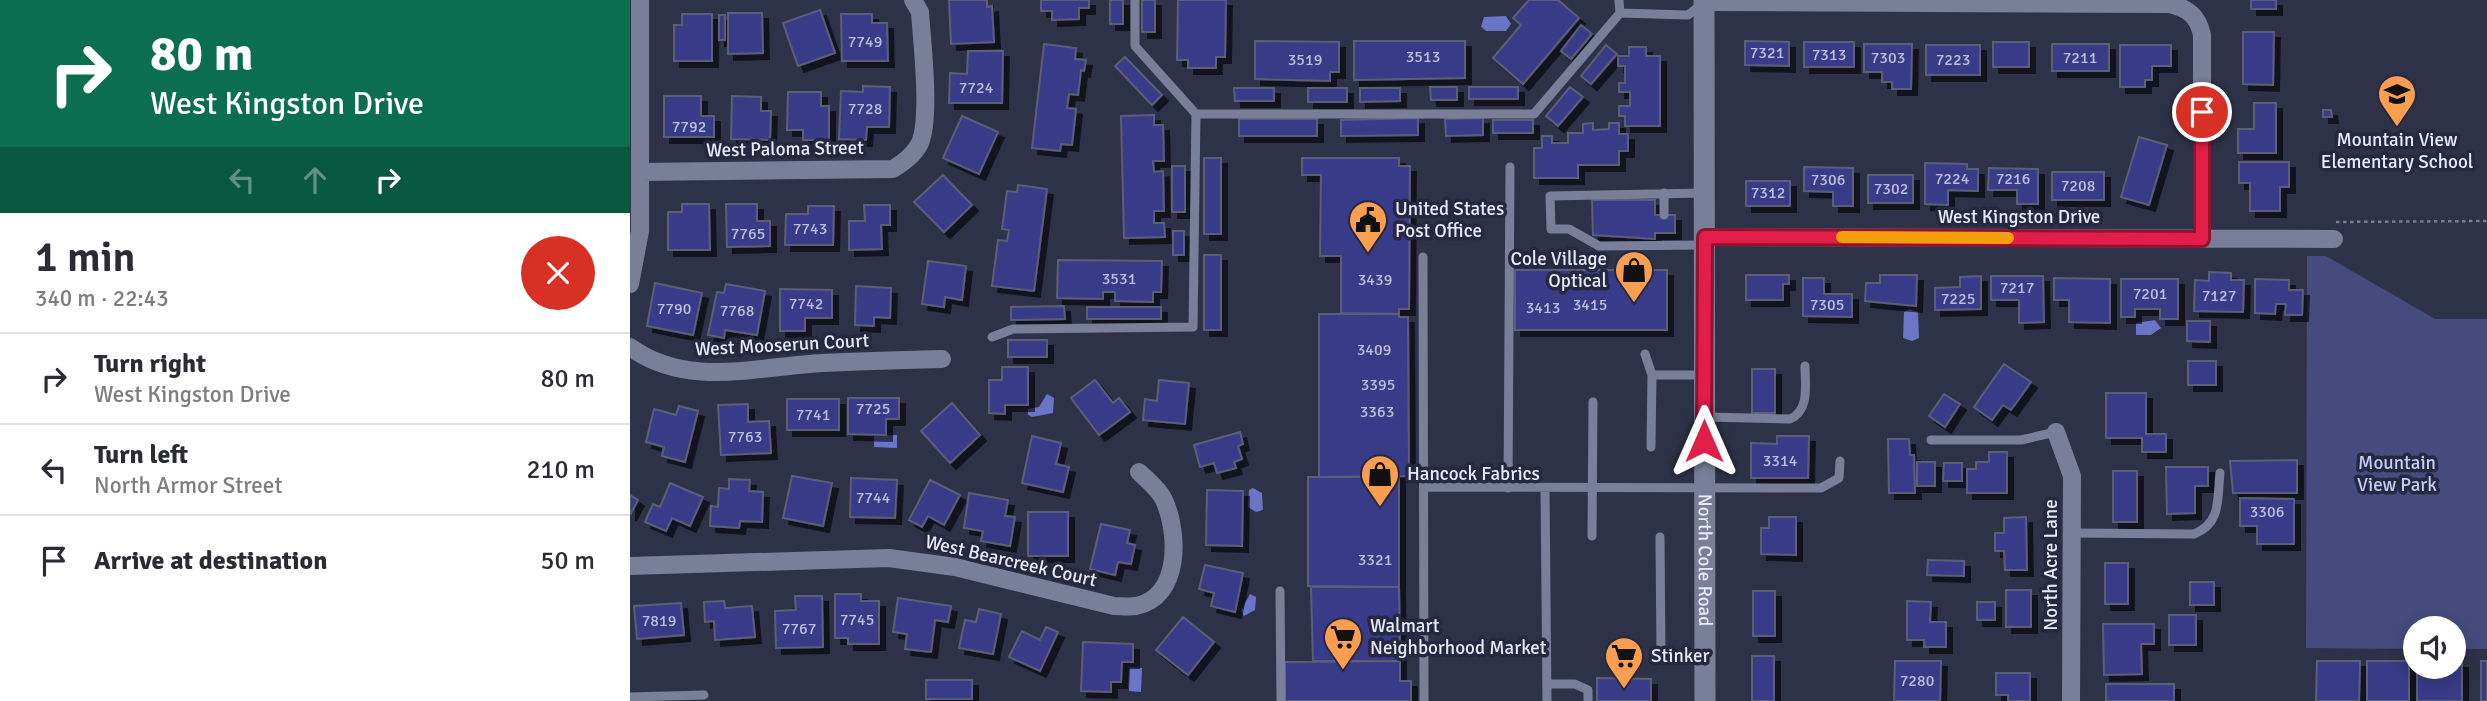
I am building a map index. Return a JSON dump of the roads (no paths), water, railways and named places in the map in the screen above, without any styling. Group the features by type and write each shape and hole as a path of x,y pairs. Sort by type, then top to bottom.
{"main road":[{"name":"North Cole Road","path":"1703,1 1705,701"}],"street":[{"path":"630,284 639,249 640,0"},
{"name":"West Paloma Street","path":"640,172 893,169 909,158 919,143 923,124 920,12 913,0"},
{"path":"1703,1 2169,4 2193,14 2202,35 2202,239"},
{"name":"West Kingston Drive","path":"1705,241 2334,239"},
{"name":"West Mooserun Court","path":"630,347 666,366 703,373 821,363 942,359"},
{"name":"North Acre Lane","path":"2056,432 2072,476 2071,701"},
{"name":"West Bearcreek Court","path":"630,566 889,558 955,567 1114,606 1136,606 1155,597 1168,580 1173,559 1171,523 1163,497 1139,472"}],"lane":[{"path":"992,337 1013,329 1193,327 1196,114 1135,46 1135,0"},
{"path":"1196,114 1534,114 1620,13 1619,0"},
{"path":"1620,13 1688,15 1703,1"},
{"path":"1508,488 1510,167"},
{"path":"1664,193 1664,215"},
{"path":"1704,193 1550,196 1551,229 1569,229 1599,246 1664,246 1705,241"},
{"path":"1664,233 1664,246"},
{"path":"1423,257 1424,701"},
{"path":"1645,354 1651,375 1651,447"},
{"path":"1704,417 1790,419 1799,415 1804,408 1805,366"},
{"path":"1651,375 1705,375"},
{"path":"1592,536 1593,402"},
{"path":"1931,440 2021,440 2056,432"},
{"path":"1424,487 1821,488 1839,478 1840,461"},
{"path":"2072,533 2194,534 2205,530 2218,508 2220,472"},
{"path":"1545,488 1547,701"},
{"path":"1660,537 1661,658"},
{"path":"1280,592 1280,701"},
{"path":"1547,684 1583,687 1588,690 1588,701"},
{"path":"630,697 704,695"}],"place":[{"name":"Mountain View Elementary School","path":"2397,128"},
{"name":"United States Post Office","path":"1368,254"},
{"name":"Cole Village Optical","path":"1634,304"},
{"name":"Hancock Fabrics","path":"1380,508"},
{"name":"Walmart Neighborhood Market","path":"1343,671"},
{"name":"Stinker","path":"1624,690"}],"park label":[{"name":"Mountain View Park","path":"2397,474"}]}
